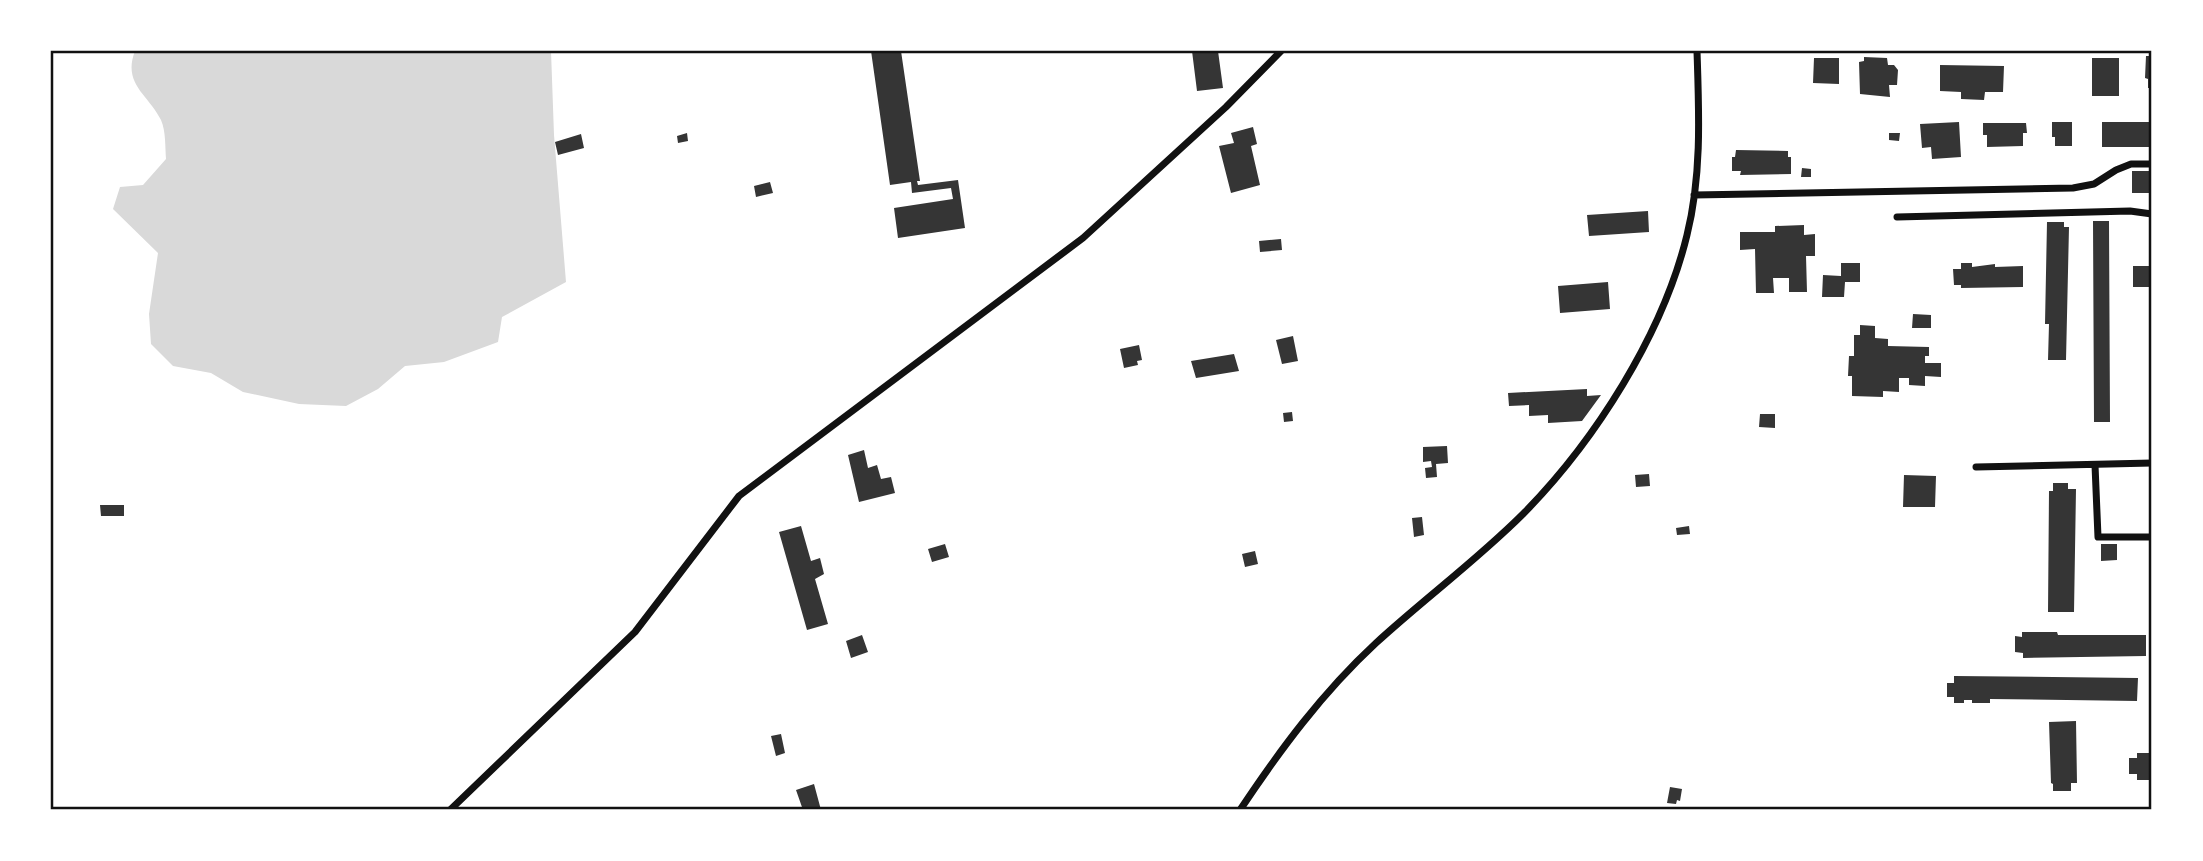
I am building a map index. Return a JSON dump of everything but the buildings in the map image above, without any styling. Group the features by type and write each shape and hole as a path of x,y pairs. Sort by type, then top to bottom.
{"street":[{"path":"450,810 635,632 739,496 1083,238 1226,107 1281,51"},
{"path":"1240,810 1279,751 1316,705 1375,644 1524,513 1583,444 1623,386 1667,300 1687,234 1700,121 1697,51"},
{"path":"1693,195 2073,188 2094,184 2131,164 2152,164"},
{"path":"1897,218 2130,211 2152,214"},
{"path":"1976,467 2152,463"},
{"path":"2095,465 2098,537 2152,537"}],"shaded area":[{"path":"135,51 551,51 554,135 566,282 502,317 498,342 444,362 405,366 378,389 346,406 299,404 243,392 211,373 173,366 151,344 149,314 158,253 113,209 120,187 143,185 166,159 165,134 161,120 134,81 132,62"}]}
